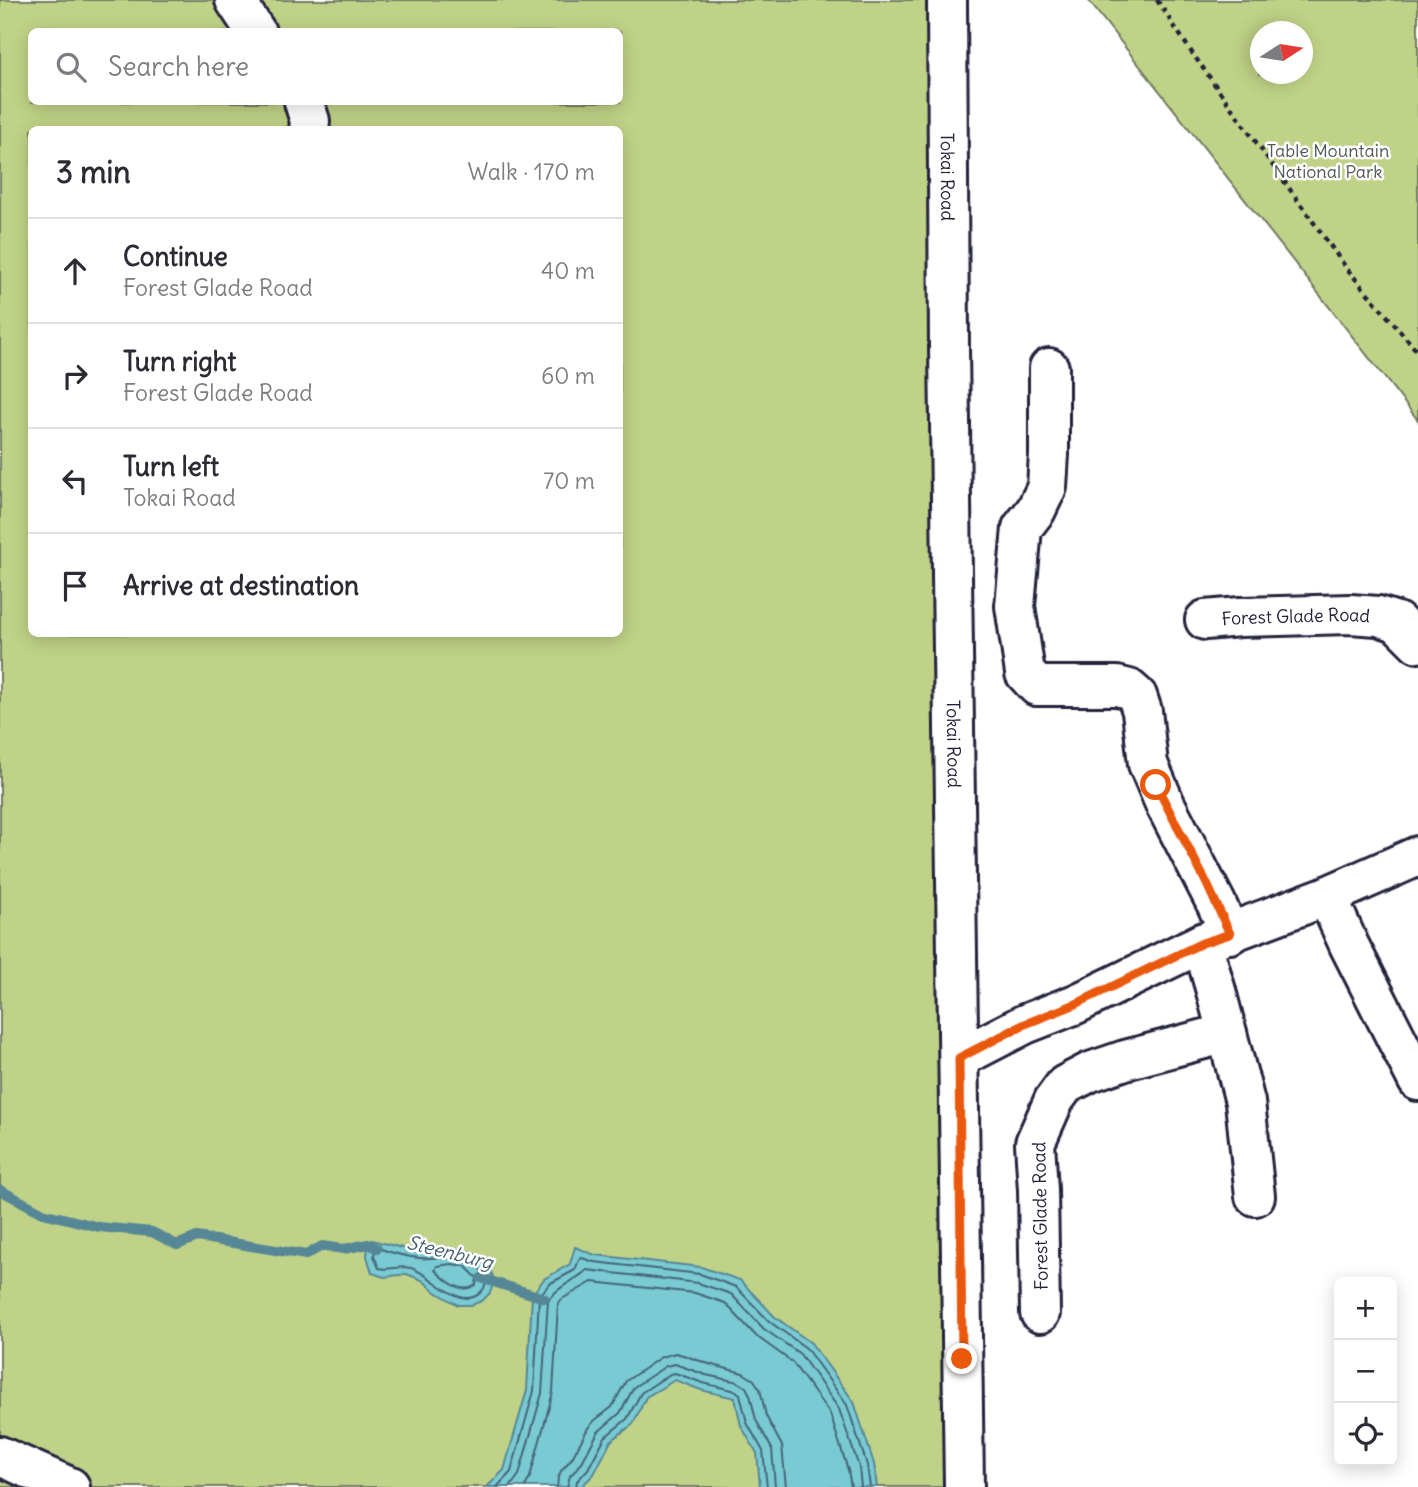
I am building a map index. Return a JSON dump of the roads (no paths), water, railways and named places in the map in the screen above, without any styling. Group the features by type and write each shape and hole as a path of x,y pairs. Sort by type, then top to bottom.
{"street":[{"path":"234,0 253,28"},
{"name":"Tokai Road","path":"947,0 964,1487"},
{"path":"305,105 309,126"},
{"path":"1049,368 1047,487 1036,510 1022,528 1019,553 1015,606 1025,673 1037,686 1117,686 1129,689 1137,696 1142,711 1147,764 1212,894 1227,1033 1245,1101 1255,1196"},
{"name":"Forest Glade Road","path":"1205,620 1350,614 1378,617 1397,622 1418,643"},
{"path":"959,1058 1025,1024 1076,1004 1216,939 1327,896 1418,856"},
{"path":"1327,896 1418,1081"},
{"name":"Forest Glade Road","path":"1040,1314 1035,1143 1054,1100 1066,1085 1090,1072 1227,1033"},
{"path":"0,1456 71,1487"}],"water":[{"path":"372,1240 424,1252 451,1248 474,1253 491,1271 494,1281 490,1293 482,1301 471,1305 458,1305 422,1280 407,1274 384,1277 372,1273 367,1256 368,1244"},
{"path":"575,1247 595,1255 701,1267 740,1280 775,1317 811,1343 854,1402 874,1464 877,1487 760,1487 757,1453 741,1426 735,1398 701,1390 675,1380 646,1397 633,1424 611,1441 594,1474 581,1487 487,1487 504,1470 527,1390 532,1295 544,1279 570,1264"}],"waterway":[{"name":"Steenburg","path":"0,1190 43,1213 99,1227 152,1232 177,1245 197,1237 306,1255 322,1246 344,1249 368,1244 377,1248"},
{"name":"Steenburg","path":"481,1278 544,1298"}],"park label":[{"name":"Table Mountain National Park","path":"1328,160"}]}
